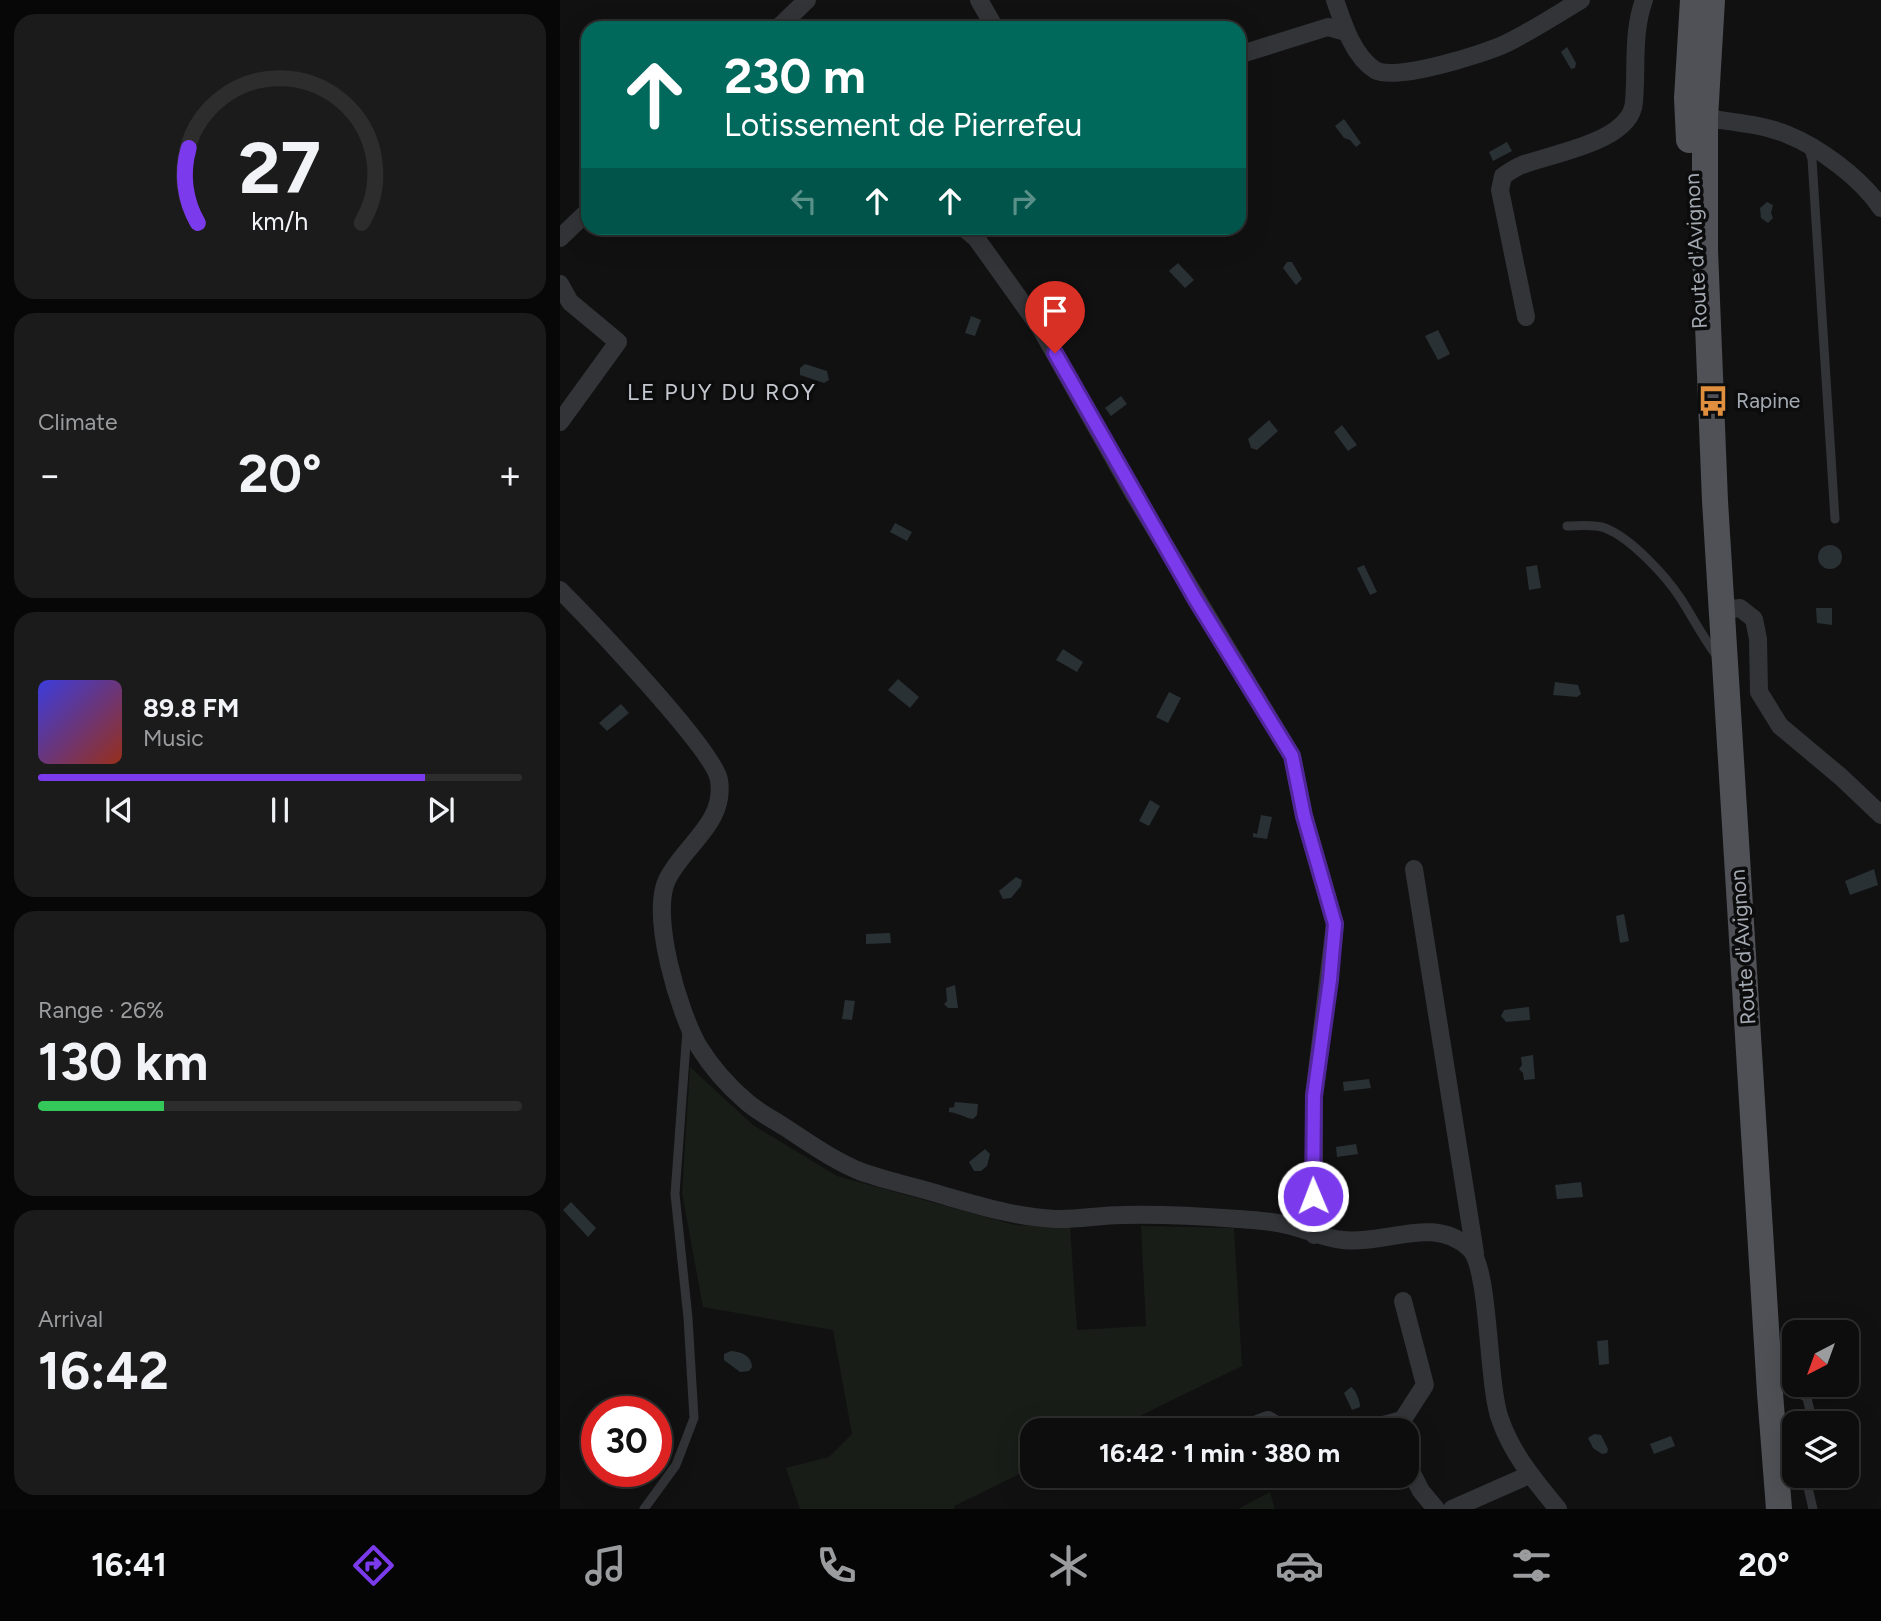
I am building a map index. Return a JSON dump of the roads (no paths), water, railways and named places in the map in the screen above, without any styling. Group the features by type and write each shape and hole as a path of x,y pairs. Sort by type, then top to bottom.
{"main road":[{"name":"Route d'Avignon","path":"1693,0 1687,98 1704,401 1715,501"},
{"name":"Route d'Avignon","path":"1712,0 1705,118 1705,250 1715,501 1769,1388 1779,1509"},
{"name":"Route d'Avignon","path":"1769,1388 1771,1509"}],"street":[{"path":"785,21 807,0"},
{"path":"979,0 991,21"},
{"path":"1335,0 1346,32 1366,62 1384,74 1424,69 1499,47 1581,0"},
{"path":"1526,317 1500,190 1503,176 1521,165 1580,147 1623,127 1633,114 1637,31 1644,0"},
{"path":"1246,53 1328,27 1346,32"},
{"path":"1687,98 1705,118 1765,128 1786,134 1807,145 1842,167 1881,208"},
{"path":"560,238 581,218"},
{"path":"972,235 1041,329 1135,496 1292,756 1304,816 1335,924 1314,1096 1314,1235"},
{"path":"560,284 570,302 618,342 560,422"},
{"path":"560,590 689,732 719,775 720,798 714,817 677,862 662,895 661,916 670,966 696,1042 713,1068 750,1104 819,1149 861,1171 1017,1215 1060,1219 1146,1214 1240,1219 1290,1225 1314,1235 1347,1241 1439,1231 1459,1240 1475,1253"},
{"path":"1723,610 1740,608 1754,619 1758,639 1759,692 1780,726 1881,815"},
{"path":"1414,869 1485,1305 1492,1390 1511,1447 1529,1475 1558,1509"},
{"path":"1403,1301 1425,1385 1404,1418"},
{"path":"1452,1509 1529,1475"},
{"path":"1419,1487 1436,1509"}],"lane":[{"path":"1807,145 1812,159 1835,519"},
{"path":"1567,526 1602,527 1619,534 1638,550 1681,598 1699,632 1726,668"},
{"path":"644,1509 676,1465 694,1418 688,1318 675,1194 687,1021"},
{"path":"1769,1388 1785,1384 1807,1398 1810,1411"},
{"path":"1808,1488 1813,1509"}],"place":[{"name":"Rapine","path":"1713,401"}],"district":[{"name":"LE PUY DU ROY","path":"722,392"}]}
